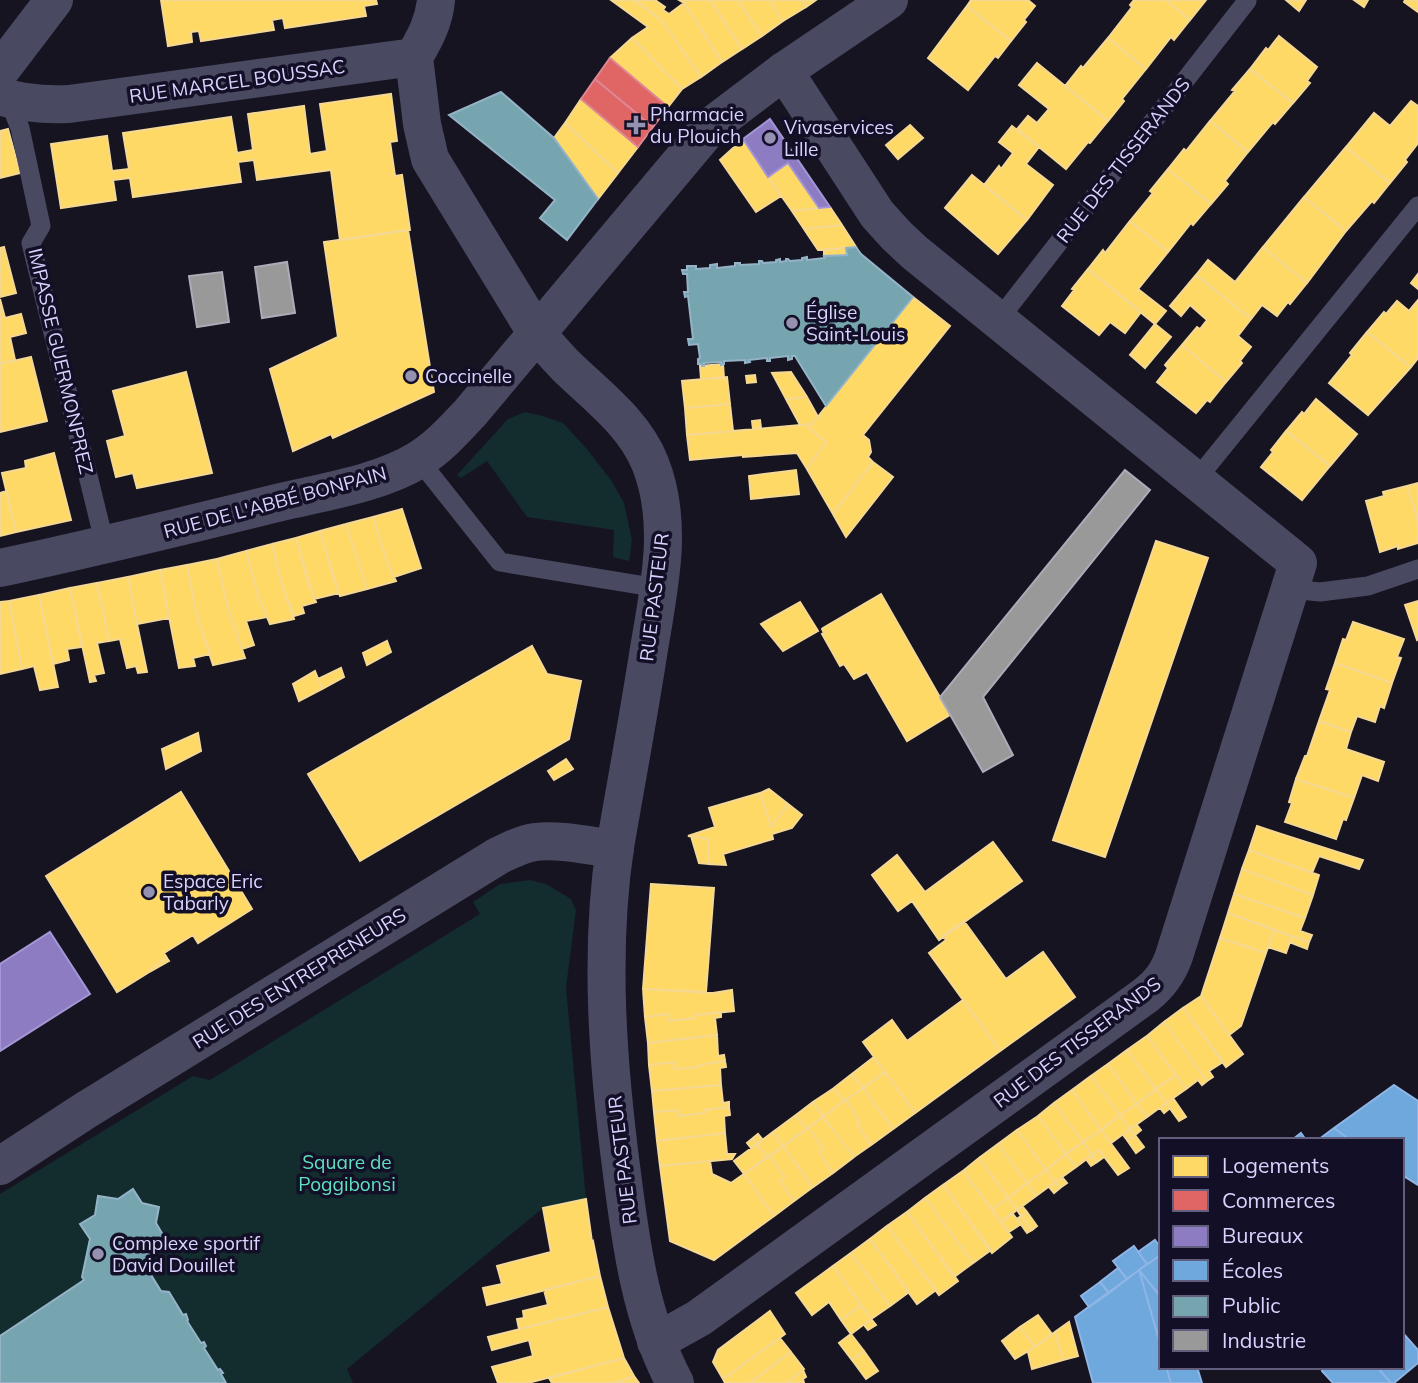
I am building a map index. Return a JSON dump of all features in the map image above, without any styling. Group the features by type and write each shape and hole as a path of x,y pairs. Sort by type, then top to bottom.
{"street":[{"path":"3,88 54,0"},
{"path":"414,57 429,31 435,15 436,0"},
{"path":"537,334 710,127 784,71 889,0"},
{"name":"RUE MARCEL BOUSSAC","path":"3,88 37,104 69,104 414,57"},
{"name":"RUE PASTEUR","path":"414,57 422,124 430,159 537,334 564,364 625,422 640,442 658,488 663,556 615,849 609,917 607,994 614,1105 633,1247 656,1342 675,1383"},
{"name":"RUE DES TISSERANDS","path":"656,1342 699,1318 1162,981 1174,957 1298,563 914,251 877,214 784,71"},
{"name":"RUE DE L'ABBÉ BONPAIN","path":"0,568 373,479 397,470 419,460 456,428 537,334"},
{"name":"RUE DES ENTREPRENEURS","path":"0,1167 86,1110 498,856 534,842 615,849"}],"lane":[{"name":"RUE DES TISSERANDS","path":"999,319 1248,1"},
{"name":"IMPASSE GUERMONPREZ","path":"3,88 20,128 41,226 31,243 105,545"},
{"path":"1196,480 1418,206"},
{"path":"419,460 500,562 658,588"},
{"path":"1290,589 1320,592 1368,586 1418,569"}],"green space":[{"path":"525,412 563,423 611,480 624,503 632,540 629,561 613,557 614,530 527,517 487,461 461,478 457,475 508,419"},
{"name":"Square de Poggibonsi","path":"530,880 546,884 571,899 576,910 566,988 586,1199 543,1208 347,1369 353,1383 0,1383 0,1194 193,1076 210,1080 480,914 473,902 500,884"}],"building: Logements":[{"path":"161,0 376,0 377,4 364,6 366,16 285,28 283,18 272,20 274,30 201,41 199,31 191,32 192,42 168,46"},
{"path":"611,0 634,0 662,21 701,77 682,89 632,38 648,27"},
{"path":"635,0 655,0 665,7 663,10 669,14 684,3 722,62 701,77 662,21"},
{"path":"679,0 710,0 742,49 722,62 684,3"},
{"path":"710,0 737,0 762,36 742,49"},
{"path":"737,0 769,0 783,21 762,36"},
{"path":"769,0 801,0 806,7 783,21"},
{"path":"801,0 816,0 806,7"},
{"path":"971,0 1028,0 1035,6 1011,41 967,6"},
{"path":"1134,0 1166,0 1190,20 1174,40 1171,37 1146,69 1108,38 1132,7 1130,5"},
{"path":"1166,0 1206,0 1190,20"},
{"path":"1286,0 1306,0 1299,11"},
{"path":"1354,0 1368,0 1364,7"},
{"path":"1418,0 1418,12 1404,2"},
{"path":"967,6 1011,41 998,58 995,56 968,90 928,58"},
{"path":"1279,36 1317,67 1307,81 1310,83 1293,103 1250,69"},
{"path":"632,38 682,89 668,107 610,58"},
{"path":"1108,38 1146,69 1108,121 1065,86"},
{"path":"1037,63 1108,121 1066,169 1017,129 1028,116 1037,123 1049,109 1019,85"},
{"path":"1250,69 1293,103 1248,152 1210,121"},
{"path":"391,94 397,141 390,142 395,176 402,175 410,230 340,240 331,170 257,180 254,160 238,162 241,182 133,197 130,178 113,180 116,200 61,208 51,144 107,136 112,171 129,169 123,133 231,117 237,153 253,150 248,114 304,106 310,154 327,151 320,104"},
{"path":"581,99 638,147 618,173 565,123"},
{"path":"1411,101 1418,106 1418,143 1390,183 1346,147 1374,113 1390,126"},
{"path":"1210,121 1248,152 1225,181 1228,184 1211,204 1168,169"},
{"path":"565,123 618,173 598,199 554,138"},
{"path":"910,125 923,138 898,159 886,145"},
{"path":"1012,126 1039,147 1026,164 1053,185 1027,220 984,185 1013,153 999,142"},
{"path":"8,129 20,173 0,178 0,131"},
{"path":"743,139 781,196 756,212 720,160"},
{"path":"1346,147 1390,183 1346,231 1304,197"},
{"path":"788,163 819,208 792,211 768,177"},
{"path":"1168,169 1211,204 1193,225 1191,223 1168,252 1130,221"},
{"path":"972,175 1027,220 998,254 945,208"},
{"path":"1304,197 1346,231 1307,283 1263,247"},
{"path":"830,207 842,225 804,229 792,211"},
{"path":"1130,221 1168,252 1138,289 1166,311 1155,324 1088,269 1103,250 1105,253"},
{"path":"842,225 856,247 818,250 804,229"},
{"path":"408,230 434,392 333,438 331,434 293,451 270,369 338,337 324,242"},
{"path":"4,247 16,293 0,297 0,248"},
{"path":"1263,247 1307,283 1277,316 1262,305 1251,319 1196,275 1208,260 1235,282"},
{"path":"846,248 847,255 824,256 824,250"},
{"path":"1088,269 1141,312 1125,333 1110,322 1099,335 1062,306"},
{"path":"1418,274 1418,289 1411,283"},
{"path":"1196,275 1251,319 1238,336 1251,347 1226,382 1182,345 1197,327 1200,329 1207,320 1190,305 1181,316 1170,306"},
{"path":"913,297 950,326 863,435 869,440 871,452 868,457 873,462 833,514 807,469 826,442 809,428"},
{"path":"0,299 5,318 21,314 26,333 10,337 15,360 0,364"},
{"path":"1418,300 1418,358 1411,367 1367,332 1397,301 1409,311"},
{"path":"1155,324 1171,337 1145,368 1130,355"},
{"path":"1367,332 1411,367 1368,415 1329,383"},
{"path":"1182,345 1226,382 1210,402 1207,400 1196,413 1157,382 1168,368 1165,365"},
{"path":"31,357 47,421 0,432 0,364"},
{"path":"723,364 724,378 701,379 700,366"},
{"path":"186,372 212,473 137,488 133,473 116,477 107,441 125,436 113,391"},
{"path":"791,372 807,397 786,399 772,373"},
{"path":"755,375 756,382 747,383 746,376"},
{"path":"727,377 730,404 685,408 682,381"},
{"path":"807,397 818,417 812,424 800,425 786,399"},
{"path":"1316,399 1357,434 1330,466 1286,431"},
{"path":"730,404 733,431 687,435 685,408"},
{"path":"760,420 761,428 753,429 752,421"},
{"path":"812,424 809,428 826,442 807,469 797,453 690,460 687,435"},
{"path":"1286,431 1330,466 1302,500 1261,467"},
{"path":"54,453 71,520 16,532 2,473 26,468 25,461"},
{"path":"873,462 893,477 846,537 833,514"},
{"path":"796,470 799,494 751,499 749,476"},
{"path":"1418,483 1418,521 1407,486"},
{"path":"1407,486 1418,521 1418,543 1380,552 1366,501 1384,496 1383,492"},
{"path":"6,491 16,532 0,536 0,493"},
{"path":"402,509 421,568 394,577 373,517"},
{"path":"373,517 396,581 367,589 346,524"},
{"path":"346,524 367,589 340,596 320,531"},
{"path":"320,531 339,593 314,599 296,538"},
{"path":"296,538 316,602 302,606 304,613 294,616 283,589 272,544"},
{"path":"1156,541 1208,558 1105,857 1053,840"},
{"path":"272,544 283,589 294,619 270,624 258,596 246,551"},
{"path":"246,551 258,596 267,617 246,621 254,645 242,649 227,605 217,559"},
{"path":"217,559 227,605 245,658 213,665 196,612 187,565"},
{"path":"187,565 196,612 210,654 193,658 195,666 179,668 160,570"},
{"path":"160,570 169,618 137,624 128,577"},
{"path":"128,577 147,672 138,673 136,666 127,668 120,639 109,641 97,583"},
{"path":"97,583 109,641 97,643 104,673 94,675 96,681 90,682 70,588"},
{"path":"70,588 82,647 67,649 69,660 53,664 39,595"},
{"path":"881,594 950,715 907,741 867,672 854,679 844,664 840,666 822,634 823,628"},
{"path":"39,595 58,687 40,690 34,666 22,669 9,601"},
{"path":"9,601 22,669 0,674 0,602"},
{"path":"1418,601 1418,639 1417,640 1405,605"},
{"path":"800,602 818,631 783,651 761,624"},
{"path":"1353,622 1404,639 1397,657 1401,658 1392,683 1335,663 1343,639 1346,640"},
{"path":"387,641 391,652 367,665 363,653"},
{"path":"532,646 547,674 581,681 569,739 360,861 308,774"},
{"path":"1335,663 1392,683 1384,708 1380,706 1375,722 1357,716 1351,732 1319,721 1330,690 1326,689"},
{"path":"341,668 344,677 322,689 318,679"},
{"path":"315,671 322,689 299,701 293,684"},
{"path":"1319,721 1351,732 1346,749 1384,762 1378,781 1362,775 1354,798 1296,779"},
{"path":"198,733 201,751 166,769 162,749"},
{"path":"566,759 573,769 554,780 548,771"},
{"path":"1296,779 1354,798 1336,839 1285,822"},
{"path":"769,789 788,804 771,827 760,793"},
{"name":"Espace Eric Tabarly","path":"181,792 252,909 198,943 193,935 164,953 167,958 150,969 151,971 117,992 46,876"},
{"path":"760,793 771,827 788,804 802,815 792,828 772,834 773,839 723,854 726,865 708,864 709,839 688,836 715,827 709,808"},
{"path":"1257,826 1363,860 1359,869 1319,856 1312,873 1249,850"},
{"path":"691,836 709,839 708,864 699,863"},
{"path":"993,842 1022,881 939,940 912,901 898,911 872,875 897,855 925,892"},
{"path":"1249,850 1319,875 1313,895 1242,869"},
{"path":"1242,869 1313,895 1305,918 1234,894"},
{"path":"651,884 714,888 706,992 643,989"},
{"path":"1234,894 1305,918 1300,931 1312,935 1309,942 1228,913"},
{"path":"1228,913 1274,930 1266,953 1220,938"},
{"path":"964,921 1006,979 1043,952 1075,997 1000,1051 929,953 946,940 943,936"},
{"path":"1274,930 1292,936 1286,953 1268,947"},
{"path":"1292,936 1309,942 1307,949 1289,942"},
{"path":"1220,938 1266,953 1241,1026 1229,1035 1201,996"},
{"path":"167,958 169,961 151,971 150,969"},
{"path":"643,989 713,993 732,990 734,1011 669,1021 669,1014 645,1017"},
{"path":"1201,996 1243,1054 1226,1067 1183,1008"},
{"path":"963,1000 1000,1051 915,1113 863,1042 892,1020 907,1041"},
{"path":"1183,1008 1223,1062 1209,1071 1213,1077 1207,1081 1164,1022"},
{"path":"721,1012 721,1017 715,1018 717,1035 648,1043 645,1017 669,1014 669,1021"},
{"path":"1164,1022 1207,1081 1202,1085 1198,1080 1186,1089 1147,1036"},
{"path":"717,1035 718,1056 724,1055 725,1061 675,1069 674,1062 649,1065 648,1043"},
{"path":"1147,1036 1176,1075 1156,1089 1127,1050"},
{"path":"1127,1050 1156,1089 1137,1104 1108,1064"},
{"path":"874,1057 885,1072 863,1088 852,1074"},
{"path":"725,1061 726,1067 720,1068 721,1085 652,1091 649,1065 674,1062 675,1069"},
{"path":"1108,1064 1137,1104 1120,1115 1091,1076"},
{"path":"885,1072 915,1113 893,1129 863,1088"},
{"path":"852,1074 863,1088 844,1101 834,1088"},
{"path":"1176,1075 1186,1089 1166,1103 1156,1089"},
{"path":"1091,1076 1120,1115 1101,1130 1072,1090"},
{"path":"721,1085 723,1103 729,1102 729,1107 679,1116 678,1110 654,1112 652,1091"},
{"path":"834,1088 844,1101 823,1117 813,1102"},
{"path":"863,1088 893,1129 871,1145 846,1100"},
{"path":"1156,1089 1166,1103 1147,1117 1137,1104"},
{"path":"1072,1090 1101,1130 1083,1142 1054,1103"},
{"path":"1173,1098 1186,1117 1179,1121 1166,1103"},
{"path":"846,1100 871,1145 854,1157 823,1117"},
{"path":"813,1102 823,1117 806,1129 796,1115"},
{"path":"1054,1103 1083,1142 1066,1154 1038,1116"},
{"path":"1166,1103 1170,1108 1164,1113 1160,1108"},
{"path":"1137,1104 1147,1117 1130,1129 1120,1115"},
{"path":"729,1107 730,1115 724,1116 725,1133 657,1141 654,1112 678,1110 679,1116"},
{"path":"796,1115 806,1129 783,1146 773,1132"},
{"path":"1120,1115 1130,1129 1111,1143 1101,1130"},
{"path":"1038,1116 1066,1154 1046,1170 1017,1130"},
{"path":"823,1117 854,1157 833,1173 819,1152 823,1148 808,1128"},
{"path":"1137,1125 1141,1130 1135,1135 1130,1129"},
{"path":"808,1128 823,1148 819,1152 833,1173 813,1187 783,1146"},
{"path":"1130,1129 1135,1135 1127,1140 1123,1135"},
{"path":"1017,1130 1046,1170 1027,1183 998,1144"},
{"path":"1101,1130 1129,1168 1118,1175 1099,1150 1092,1155 1083,1142"},
{"path":"773,1132 783,1146 767,1158 757,1144"},
{"path":"725,1133 727,1154 735,1154 732,1159 660,1166 657,1141"},
{"path":"758,1134 763,1140 757,1144 753,1138"},
{"path":"1135,1135 1144,1147 1136,1153 1127,1140"},
{"path":"753,1138 757,1144 751,1148 747,1143"},
{"path":"1083,1142 1092,1155 1076,1167 1066,1154"},
{"path":"757,1144 767,1158 744,1174 734,1161"},
{"path":"998,1144 1027,1183 1008,1198 979,1158"},
{"path":"783,1146 813,1187 794,1201 780,1181 785,1177 769,1156"},
{"path":"1099,1150 1104,1157 1097,1162 1092,1155"},
{"path":"1066,1154 1076,1167 1055,1182 1046,1170"},
{"path":"1092,1155 1097,1162 1091,1166 1086,1159"},
{"path":"769,1156 785,1177 780,1181 794,1201 774,1216 744,1174"},
{"path":"979,1158 1008,1198 992,1209 963,1171"},
{"path":"710,1161 712,1174 731,1183 744,1174 774,1216 714,1260 670,1241 660,1166"},
{"path":"1046,1170 1055,1182 1036,1196 1027,1183"},
{"path":"963,1171 1012,1237 992,1253 943,1185"},
{"path":"1062,1177 1067,1183 1060,1188 1055,1182"},
{"path":"1055,1182 1060,1188 1054,1193 1049,1187"},
{"path":"1027,1183 1036,1196 1017,1210 1008,1198"},
{"path":"943,1185 991,1250 973,1263 925,1198"},
{"path":"925,1198 973,1263 954,1277 907,1212"},
{"path":"1008,1198 1017,1210 1001,1222 992,1209"},
{"path":"586,1199 600,1276 487,1305 483,1288 502,1284 497,1266 551,1252 543,1208"},
{"path":"1022,1206 1027,1212 1021,1216 1017,1210"},
{"path":"907,1212 958,1281 939,1295 887,1226"},
{"path":"1027,1212 1037,1226 1032,1230 1021,1216"},
{"path":"1012,1213 1021,1224 1009,1232 1001,1222"},
{"path":"1021,1216 1032,1230 1027,1233 1017,1219"},
{"path":"887,1226 936,1290 917,1304 870,1239"},
{"path":"870,1239 909,1292 890,1306 851,1253"},
{"path":"851,1253 890,1306 871,1319 833,1266"},
{"path":"833,1266 861,1305 841,1320 829,1302 812,1315 796,1293"},
{"path":"600,1276 608,1307 519,1329 517,1319 524,1318 523,1311 548,1305 544,1290"},
{"path":"861,1305 871,1319 851,1334 841,1320"},
{"path":"608,1307 624,1358 528,1383 498,1383 492,1367 533,1356 529,1340 492,1350 488,1337"},
{"path":"770,1311 785,1334 723,1379 713,1362 718,1350"},
{"path":"1038,1315 1052,1334 1035,1347 1020,1327"},
{"path":"871,1319 876,1325 868,1330 864,1325"},
{"path":"1069,1322 1078,1356 1063,1360 1055,1332"},
{"path":"1020,1327 1035,1347 1015,1359 1002,1341"},
{"path":"1055,1332 1063,1360 1032,1369 1028,1352"},
{"path":"851,1334 864,1351 852,1360 839,1343"},
{"path":"780,1338 791,1352 749,1383 725,1383 723,1379"},
{"path":"864,1351 878,1371 866,1379 852,1360"},
{"path":"791,1352 804,1369 786,1383 749,1383"},
{"path":"624,1358 634,1376 615,1383 552,1383 549,1378"},
{"path":"803,1370 806,1377 803,1379 804,1383 786,1383"},
{"path":"634,1376 639,1383 615,1383"}],"building: Commerces":[{"path":"610,58 668,107 653,127 595,79"},
{"path":"595,79 653,127 638,147 581,99"}],"building: Bureaux":[{"path":"770,119 830,207 819,208 788,163 768,177 743,139"},
{"path":"50,932 90,994 0,1051 0,964"}],"building: Écoles":[{"path":"1394,1085 1418,1101 1418,1185 1404,1176 1404,1138 1347,1138 1334,1128"},
{"path":"1334,1128 1347,1138 1321,1138"},
{"path":"1155,1240 1159,1245 1159,1256 1147,1264 1138,1252"},
{"path":"1134,1246 1147,1264 1127,1279 1113,1261"},
{"path":"1159,1256 1159,1295 1139,1270"},
{"path":"1118,1268 1127,1279 1109,1293 1100,1282"},
{"path":"1139,1270 1159,1340 1159,1369 1167,1369 1171,1383 1093,1383 1075,1317"},
{"path":"1139,1270 1159,1295 1159,1340"},
{"path":"1100,1282 1109,1293 1089,1307 1081,1296"},
{"path":"1404,1334 1418,1350 1418,1363 1391,1383 1379,1369 1404,1369"},
{"path":"1167,1369 1198,1369 1202,1383 1171,1383"},
{"path":"1379,1369 1391,1383 1333,1383 1322,1371"}],"building: Public":[{"path":"501,92 554,138 598,199 567,240 540,218 555,200 449,115"},
{"name":"Église Saint-Louis","path":"856,247 913,297 826,406 795,356 788,360 788,356 770,358 770,361 767,361 767,358 745,363 745,360 724,361 721,365 721,362 704,363 704,366 698,364 698,344 689,345 688,339 693,339 688,296 685,297 684,292 688,292 687,274 683,274 682,270 687,270 687,266 696,266 696,269 710,268 710,265 717,264 717,268 735,266 735,263 759,264 759,261 776,262 780,259 780,262 807,257 807,260 825,258 824,256 847,255 846,248"},
{"path":"133,1189 142,1203 159,1207 156,1223 166,1240 152,1250 148,1270 161,1291 169,1292 183,1315 186,1314 187,1321 201,1343 204,1342 204,1348 218,1370 223,1373 221,1374 226,1383 0,1383 0,1336 84,1280 82,1277 90,1239 80,1224 95,1215 98,1196 118,1199"}],"building: Industrie":[{"path":"287,262 295,313 262,318 255,267"},
{"path":"222,272 229,322 197,327 189,276"},
{"path":"1125,470 1150,490 983,697 1013,755 983,772 940,697"}],"place":[{"name":"Pharmacie du Plouich","path":"636,125"},
{"name":"Vivaservices Lille","path":"770,138"},
{"name":"Église Saint-Louis","path":"792,323"},
{"name":"Coccinelle","path":"411,376"},
{"name":"Espace Eric Tabarly","path":"149,892"},
{"name":"Complexe sportif David Douillet","path":"98,1254"}]}
